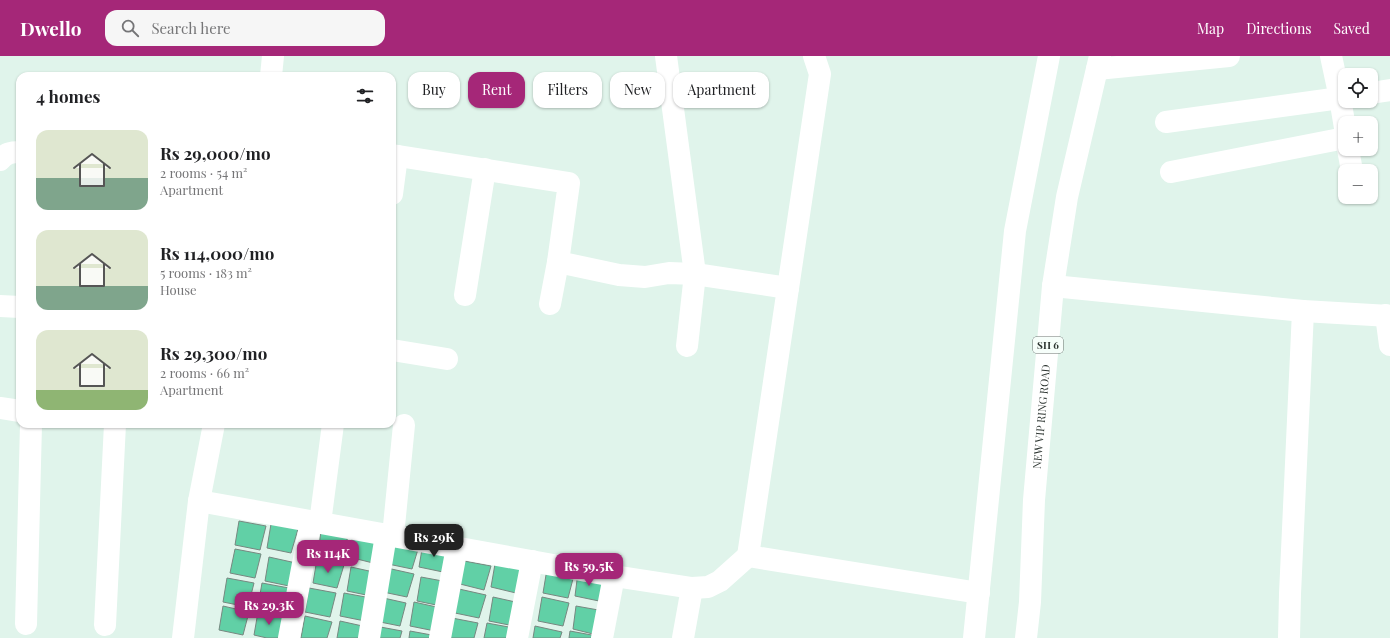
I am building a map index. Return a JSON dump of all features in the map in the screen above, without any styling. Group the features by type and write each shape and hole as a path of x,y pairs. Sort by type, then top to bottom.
{"street":[{"path":"271,72 273,56"},
{"path":"666,56 695,274 687,346"},
{"path":"199,502 614,576 692,588 708,587 720,581 748,556 820,74 814,56"},
{"path":"974,638 1015,230 1049,56"},
{"path":"1099,63 1229,56"},
{"path":"1331,56 1338,80"},
{"name":"NEW VIP RING ROAD","path":"1026,638 1030,602 1034,500 1054,286 1067,197 1099,63"},
{"path":"1378,92 1390,90"},
{"path":"1166,122 1338,98"},
{"path":"1171,172 1338,139"},
{"path":"0,160 4,155 11,152 16,152"},
{"path":"396,155 569,183 558,262 550,304"},
{"path":"465,294 485,170"},
{"path":"558,262 619,275 645,277 669,273 695,274 788,288"},
{"path":"1054,286 1303,311 1388,316 1390,345"},
{"path":"0,306 16,307"},
{"path":"1289,638 1303,311"},
{"path":"396,351 447,359"},
{"path":"0,408 16,410"},
{"path":"369,638 390,536 404,425"},
{"path":"26,624 31,428"},
{"path":"105,625 115,428"},
{"path":"183,638 199,502 213,428"},
{"path":"289,638 315,522 332,428"},
{"path":"440,638 457,547"},
{"path":"748,556 979,593"},
{"path":"517,638 532,561"},
{"path":"602,638 614,576"},
{"path":"682,638 692,588"}],"building":[{"path":"239,521 266,526 260,550 235,545"},
{"path":"271,524 298,529 291,553 267,548"},
{"path":"321,531 348,536 342,560 318,554"},
{"path":"353,534 380,540 373,563 349,557"},
{"path":"391,540 419,546 412,569 388,564"},
{"path":"423,543 450,549 443,572 419,567"},
{"path":"235,549 261,554 255,578 230,573"},
{"path":"269,557 296,563 289,586 265,581"},
{"path":"317,559 344,565 337,588 313,583"},
{"path":"464,561 491,566 484,590 460,584"},
{"path":"495,564 522,569 516,593 491,587"},
{"path":"351,567 378,573 371,596 347,591"},
{"path":"387,568 414,574 407,597 383,592"},
{"path":"547,569 574,575 568,598 543,593"},
{"path":"578,572 605,578 599,601 575,596"},
{"path":"421,577 448,582 441,606 417,601"},
{"path":"227,578 254,583 248,607 223,602"},
{"path":"262,583 289,588 283,612 258,606"},
{"path":"309,588 336,593 330,617 305,612"},
{"path":"459,589 486,595 479,618 455,613"},
{"path":"344,593 371,598 365,621 340,616"},
{"path":"379,597 406,603 400,626 375,621"},
{"path":"493,597 520,603 514,626 489,621"},
{"path":"542,597 569,603 563,626 538,621"},
{"path":"414,602 441,608 435,631 410,626"},
{"path":"223,606 249,612 243,635 219,630"},
{"path":"576,606 604,611 597,635 573,629"},
{"path":"258,612 285,617 279,638 267,638 254,635"},
{"path":"305,616 332,622 327,638 301,638"},
{"path":"452,618 478,623 474,638 448,638"},
{"path":"340,621 367,627 364,638 337,638"},
{"path":"487,623 514,628 511,638 484,638"},
{"path":"375,626 402,631 400,638 373,638"},
{"path":"535,626 562,632 560,638 533,638"},
{"path":"410,631 437,636 437,638 409,638"},
{"path":"570,631 597,636 597,638 569,638"}]}
